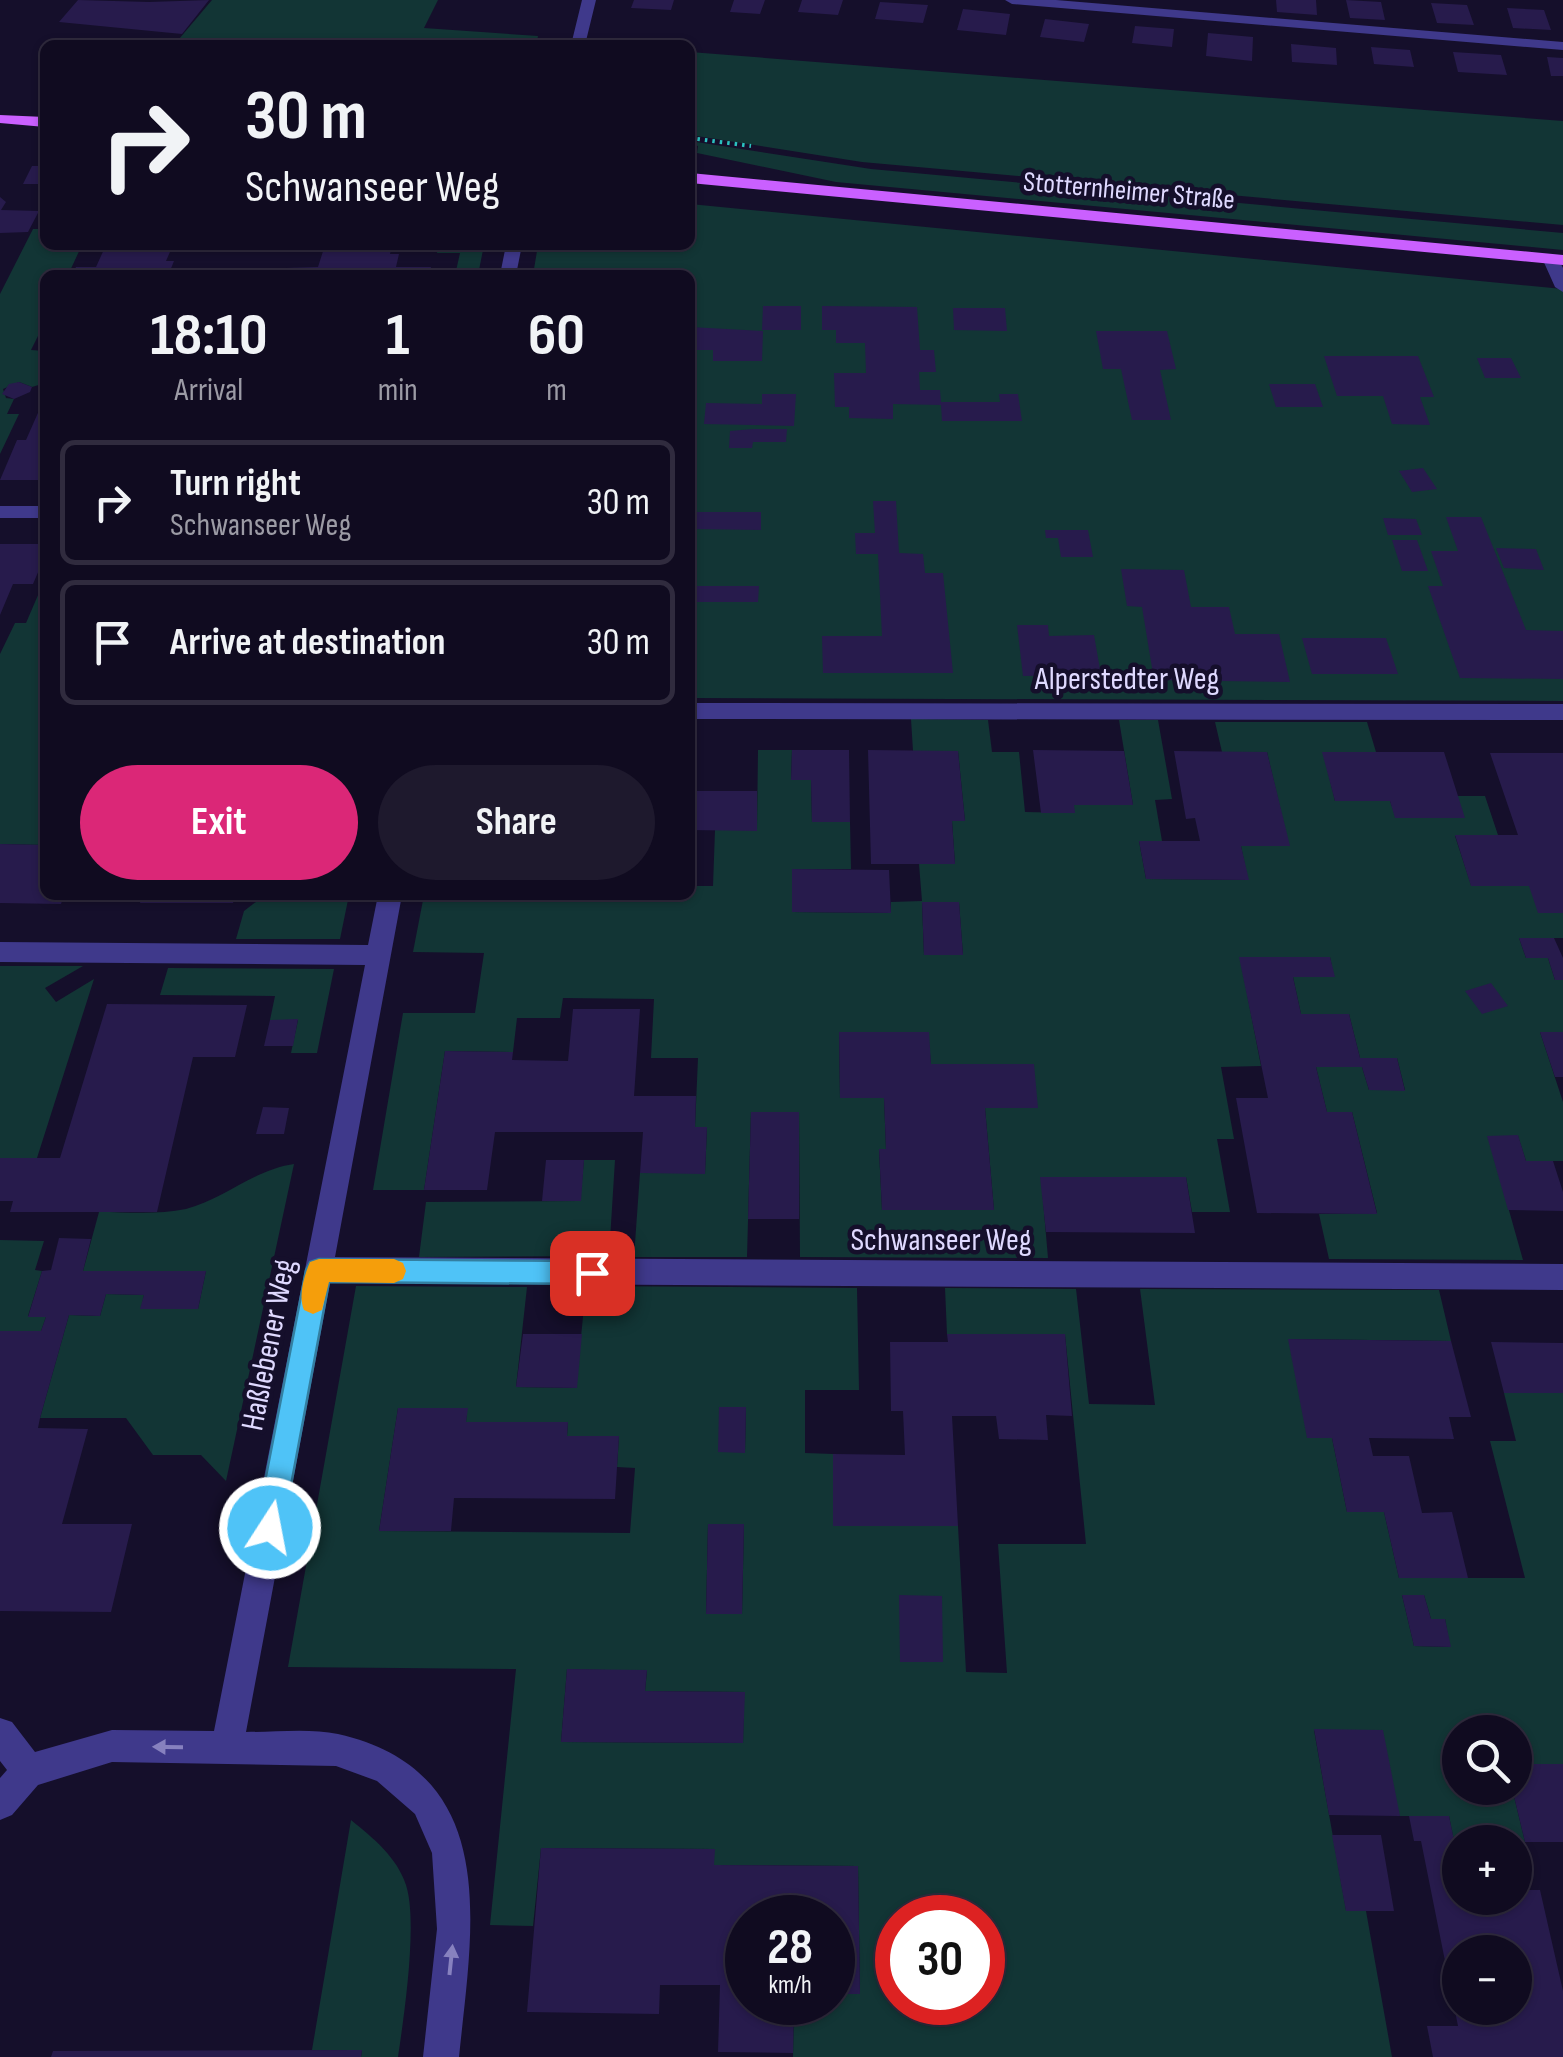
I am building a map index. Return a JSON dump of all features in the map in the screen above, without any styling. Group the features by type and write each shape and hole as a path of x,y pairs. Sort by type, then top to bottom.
{"main road":[{"path":"0,119 40,122"},
{"name":"Stotternheimer Straße","path":"695,178 1556,259"}],"street":[{"path":"579,40 590,0"},
{"path":"1012,0 1272,25 1563,46"},
{"path":"1556,259 1563,287"},
{"path":"0,512 40,512"},
{"name":"Alperstedter Weg","path":"695,711 1563,712"},
{"name":"Haßlebener Weg","path":"227,1748 389,900"},
{"path":"0,952 380,955"},
{"name":"Schwanseer Weg","path":"319,1270 1563,1277"},
{"path":"0,1734 28,1771"},
{"path":"0,1803 28,1771 112,1746 336,1750 387,1768 426,1802 449,1852 454,1930 441,2057"}],"green space":[{"path":"212,0 438,0 424,28 538,36 537,40 178,40"},
{"path":"695,52 1563,121 1563,225 862,162 695,136"},
{"path":"695,142 871,169 1563,233 1563,250 836,182 697,153"},
{"path":"695,204 1563,289 1563,701 695,698 695,270 534,270 537,250 695,250"},
{"path":"33,229 40,229 40,250 80,250 70,270 40,270 40,332 31,350 40,351 40,385 32,387 19,382 3,389 6,398 14,399 7,414 19,414 0,454 0,294"},
{"path":"483,250 479,270 456,270 460,253 437,253"},
{"path":"40,591 40,845 0,844 0,654 15,623 26,623"},
{"path":"911,719 988,720 992,752 1019,752 1025,812 1074,813 1074,805 1133,805 1119,720 1158,720 1172,799 1155,800 1162,841 1139,841 1146,879 1248,880 1241,846 1289,846 1267,752 1222,752 1215,722 1367,722 1376,752 1323,752 1335,801 1390,801 1396,818 1464,818 1457,796 1485,796 1498,835 1455,836 1471,885 1529,886 1563,913 1563,938 1519,938 1526,958 1548,958 1555,980 1563,980 1563,1032 1540,1032 1563,1102 1563,1161 1526,1161 1518,1136 1488,1136 1523,1260 1329,1259 1319,1214 1377,1213 1352,1112 1327,1112 1316,1067 1362,1067 1369,1090 1405,1090 1397,1058 1360,1058 1349,1014 1301,1014 1293,977 1334,977 1330,957 1240,957 1261,1066 1221,1067 1234,1139 1217,1139 1230,1212 1192,1212 1186,1177 1041,1177 1048,1258 800,1257 799,1112 751,1112 747,1257 634,1257 640,1173 705,1173 707,1128 695,1127 698,1058 651,1058 654,999 563,998 560,1018 517,1018 513,1052 445,1051 424,1190 373,1190 403,1013 475,1013 484,953 413,952 423,900 695,900 695,886 713,886 715,830 757,830 758,750 792,750 791,780 811,780 812,822 850,822 851,869 792,869 792,912 891,913 891,902 922,901 919,864 955,864 952,821 965,821 958,751 913,751","holes":["922,903 959,903 963,955 924,955","839,1032 928,1032 931,1064 1034,1065 985,1108 994,1210 882,1210 879,1150 886,1149 884,1098 840,1098"]},
{"path":"258,900 348,900 340,939 236,939 244,911"},
{"path":"0,966 83,966 45,988 56,1002 94,979 37,1158 0,1158"},
{"path":"168,968 334,969 317,1053 291,1053 298,1020 270,1020 275,996 160,995"},
{"path":"584,1160 615,1160 609,1256 419,1257 426,1202 580,1201"},
{"path":"294,1164 226,1481 201,1455 153,1455 126,1418 40,1418 69,1315 100,1316 106,1294 144,1295 141,1309 198,1309 206,1271 83,1271 99,1212 186,1209 265,1172"},
{"path":"0,1240 44,1241 35,1270 42,1271 28,1316 46,1317 41,1331 0,1331"},
{"path":"356,1286 527,1287 516,1387 576,1388 586,1286 857,1288 859,1390 805,1390 805,1453 833,1454 834,1526 958,1526 966,1672 1007,1673 998,1544 1086,1544 1065,1335 947,1334 945,1288 1076,1289 1089,1404 1155,1405 1140,1289 1439,1290 1451,1341 1289,1339 1332,1438 1347,1512 1384,1512 1399,1578 1525,1578 1490,1441 1516,1441 1504,1393 1563,1393 1563,1764 1532,1764 1532,1715 1442,1715 1442,1805 1516,1805 1521,1825 1451,1825 1449,1816 1400,1816 1314,1730 1346,1910 1366,1911 1392,2057 793,2057 794,2025 855,2025 855,1994 860,1994 858,1866 714,1865 714,1849 541,1848 533,1926 490,1925 516,1669 288,1667","holes":["719,1407 746,1408 745,1452 719,1452","398,1408 467,1408 466,1422 568,1422 567,1436 619,1436 617,1467 635,1468 630,1533 379,1531","744,1524 742,1614 706,1614 708,1525","1402,1595 1424,1595 1431,1619 1445,1619 1450,1647 1414,1646","567,1669 647,1671 645,1691 744,1692 743,1743 561,1742"]},
{"path":"351,1820 390,1857 406,1885 411,1922 409,1970 398,2057 361,2057 362,2050 312,2050"}],"building":[{"path":"78,0 209,0 182,34 59,22"},
{"path":"634,0 674,0 671,10 631,8"},
{"path":"734,0 765,0 760,14 730,12"},
{"path":"802,0 843,0 838,15 798,12"},
{"path":"1276,0 1316,0 1317,15 1277,12"},
{"path":"1346,0 1381,2 1385,20 1350,18"},
{"path":"880,2 928,5 923,23 875,19"},
{"path":"1431,3 1467,5 1474,25 1437,23"},
{"path":"1507,8 1544,10 1551,30 1513,28"},
{"path":"963,9 1010,14 1006,35 957,30"},
{"path":"1045,19 1089,24 1084,42 1040,37"},
{"path":"1135,26 1174,29 1172,47 1132,43"},
{"path":"1208,33 1253,37 1252,61 1206,56"},
{"path":"1291,44 1336,48 1337,65 1292,62"},
{"path":"1371,47 1410,50 1414,67 1374,64"},
{"path":"1453,52 1501,55 1507,75 1458,72"},
{"path":"1547,57 1563,58 1563,76 1551,76"},
{"path":"32,166 40,166 40,184 23,184"},
{"path":"0,197 6,202 1,210 39,211 28,232 0,233"},
{"path":"104,250 171,250 166,261 174,261 170,270 74,270 96,267"},
{"path":"323,250 391,250 390,254 399,254 396,267 431,267 285,270 318,267"},
{"path":"763,306 801,306 801,330 762,330"},
{"path":"822,306 917,307 920,350 934,350 936,372 919,372 920,390 940,390 941,402 1000,402 999,394 1018,394 1022,421 942,421 941,405 893,404 893,419 849,418 849,407 835,407 834,373 866,373 865,343 836,343 836,330 822,330"},
{"path":"953,308 1005,308 1007,331 954,330"},
{"path":"695,327 763,331 762,361 713,361 713,350 695,350"},
{"path":"1096,331 1167,331 1176,369 1160,370 1171,420 1132,420 1121,369 1103,369"},
{"path":"1324,356 1418,356 1434,397 1420,397 1430,425 1392,424 1383,396 1337,396"},
{"path":"1477,358 1511,358 1521,378 1485,378"},
{"path":"19,382 32,387 30,392 14,399 2,394 9,384"},
{"path":"1269,384 1315,384 1323,407 1276,407"},
{"path":"762,394 796,394 794,426 704,424 706,403 762,404"},
{"path":"40,408 40,480 0,480 17,440 26,440"},
{"path":"787,429 786,442 753,442 752,448 729,448 730,431"},
{"path":"1423,468 1437,489 1412,492 1399,471"},
{"path":"873,501 896,501 899,553 923,554 925,573 943,573 953,673 823,673 822,636 882,636 878,554 856,554 855,533 875,533"},
{"path":"695,512 761,512 761,530 695,529"},
{"path":"1446,517 1481,517 1526,630 1563,631 1563,679 1460,678 1428,586 1443,586 1431,551 1458,551"},
{"path":"1383,518 1416,519 1422,535 1388,535"},
{"path":"1045,530 1088,530 1093,557 1061,557 1058,538 1046,538"},
{"path":"1392,540 1417,540 1428,571 1402,571"},
{"path":"0,544 40,544 40,568 33,584 13,584 0,615"},
{"path":"1496,548 1536,549 1544,570 1504,568"},
{"path":"1121,569 1184,570 1191,607 1229,607 1235,634 1279,634 1290,682 1154,680 1142,607 1127,606"},
{"path":"695,586 759,586 758,602 695,602"},
{"path":"1017,625 1048,625 1049,636 1094,635 1101,675 1023,676"},
{"path":"1302,638 1386,638 1398,674 1312,674"},
{"path":"792,750 849,750 850,822 812,822 811,780 791,780"},
{"path":"868,750 958,751 965,821 952,821 955,864 871,864"},
{"path":"1033,750 1124,751 1133,805 1074,805 1075,813 1041,813"},
{"path":"1174,751 1267,752 1290,846 1241,846 1249,880 1146,879 1139,841 1200,841 1195,818 1186,819"},
{"path":"1322,752 1444,752 1465,818 1395,818 1390,801 1335,801"},
{"path":"1490,753 1563,753 1563,913 1538,913 1529,886 1471,886 1455,835 1518,835"},
{"path":"695,791 757,791 757,831 695,830"},
{"path":"0,844 40,845 40,900 62,900 61,904 0,903"},
{"path":"792,869 889,870 891,913 792,912"},
{"path":"141,900 234,900 233,903 140,903"},
{"path":"922,902 959,902 963,955 924,955"},
{"path":"1519,938 1554,938 1563,958 1563,980 1555,980 1548,958 1526,958"},
{"path":"1239,957 1330,957 1335,977 1293,977 1301,1014 1349,1014 1360,1058 1397,1058 1405,1091 1369,1090 1362,1067 1316,1067 1327,1112 1352,1112 1377,1214 1257,1213 1236,1098 1268,1098"},
{"path":"1491,983 1508,1006 1482,1014 1465,991"},
{"path":"107,1004 247,1005 235,1057 193,1057 157,1212 10,1212 13,1201 0,1201 0,1158 60,1158"},
{"path":"573,1009 640,1009 634,1096 696,1096 695,1127 707,1127 705,1174 640,1173 643,1132 495,1132 487,1190 424,1190 445,1051 513,1052 512,1060 568,1061"},
{"path":"298,1019 293,1046 264,1046 270,1020"},
{"path":"839,1032 929,1032 931,1064 1034,1064 1038,1108 985,1108 994,1210 882,1210 879,1149 886,1149 884,1098 840,1098"},
{"path":"1540,1032 1563,1032 1563,1077 1555,1077"},
{"path":"263,1107 289,1108 284,1134 256,1134"},
{"path":"751,1112 799,1112 799,1219 748,1219"},
{"path":"1518,1135 1526,1161 1553,1161 1563,1192 1563,1211 1508,1210 1487,1136"},
{"path":"546,1160 584,1160 581,1201 542,1201"},
{"path":"1040,1177 1186,1177 1195,1233 1046,1232"},
{"path":"59,1238 91,1239 83,1271 206,1271 198,1309 140,1309 144,1295 106,1294 100,1316 69,1315 40,1418 38,1428 88,1429 62,1524 132,1524 111,1612 0,1611 0,1331 41,1331 46,1317 28,1317 42,1271 51,1270"},
{"path":"523,1334 582,1334 577,1388 516,1387"},
{"path":"947,1334 1065,1334 1072,1416 1046,1415 1048,1440 999,1439 996,1416 952,1416 958,1526 833,1526 833,1454 905,1455 903,1411 891,1411 890,1342 948,1342"},
{"path":"1288,1339 1451,1341 1471,1417 1449,1417 1454,1439 1369,1438 1373,1456 1409,1456 1422,1513 1452,1512 1468,1578 1399,1578 1384,1512 1347,1512 1332,1438 1307,1438"},
{"path":"1491,1342 1563,1343 1563,1393 1504,1393"},
{"path":"719,1407 746,1407 745,1453 718,1452"},
{"path":"398,1408 468,1408 466,1422 568,1422 567,1436 619,1436 615,1499 454,1498 451,1531 379,1531"},
{"path":"708,1524 744,1524 742,1614 706,1614"},
{"path":"899,1595 942,1596 943,1662 900,1662"},
{"path":"1402,1595 1424,1595 1431,1619 1445,1619 1451,1647 1414,1646"},
{"path":"567,1669 647,1670 645,1691 745,1692 743,1743 561,1742"},
{"path":"1314,1729 1383,1730 1400,1816 1329,1815"},
{"path":"1532,1764 1563,1764 1563,1842 1532,1842 1532,1825 1521,1825 1516,1805 1532,1805"},
{"path":"1409,1816 1449,1816 1451,1825 1442,1825 1442,1915 1532,1915 1532,1890 1540,1890 1563,1991 1563,2057 1433,2057 1427,2026 1532,2025 1532,1935 1442,1935 1442,1946 1421,1841 1414,1841"},
{"path":"1332,1835 1381,1835 1394,1911 1346,1911"},
{"path":"541,1848 715,1849 714,1865 858,1866 860,1994 855,1994 855,1895 725,1895 725,2025 794,2025 793,2053 718,2052 720,1985 660,1985 659,2014 527,2012"},
{"path":"362,2050 361,2057 51,2057 53,2051"}],"slow traffic":[{"path":"313,1302 319,1270 394,1271"}],"route":[{"path":"270,1528 319,1270 592,1273"}]}
